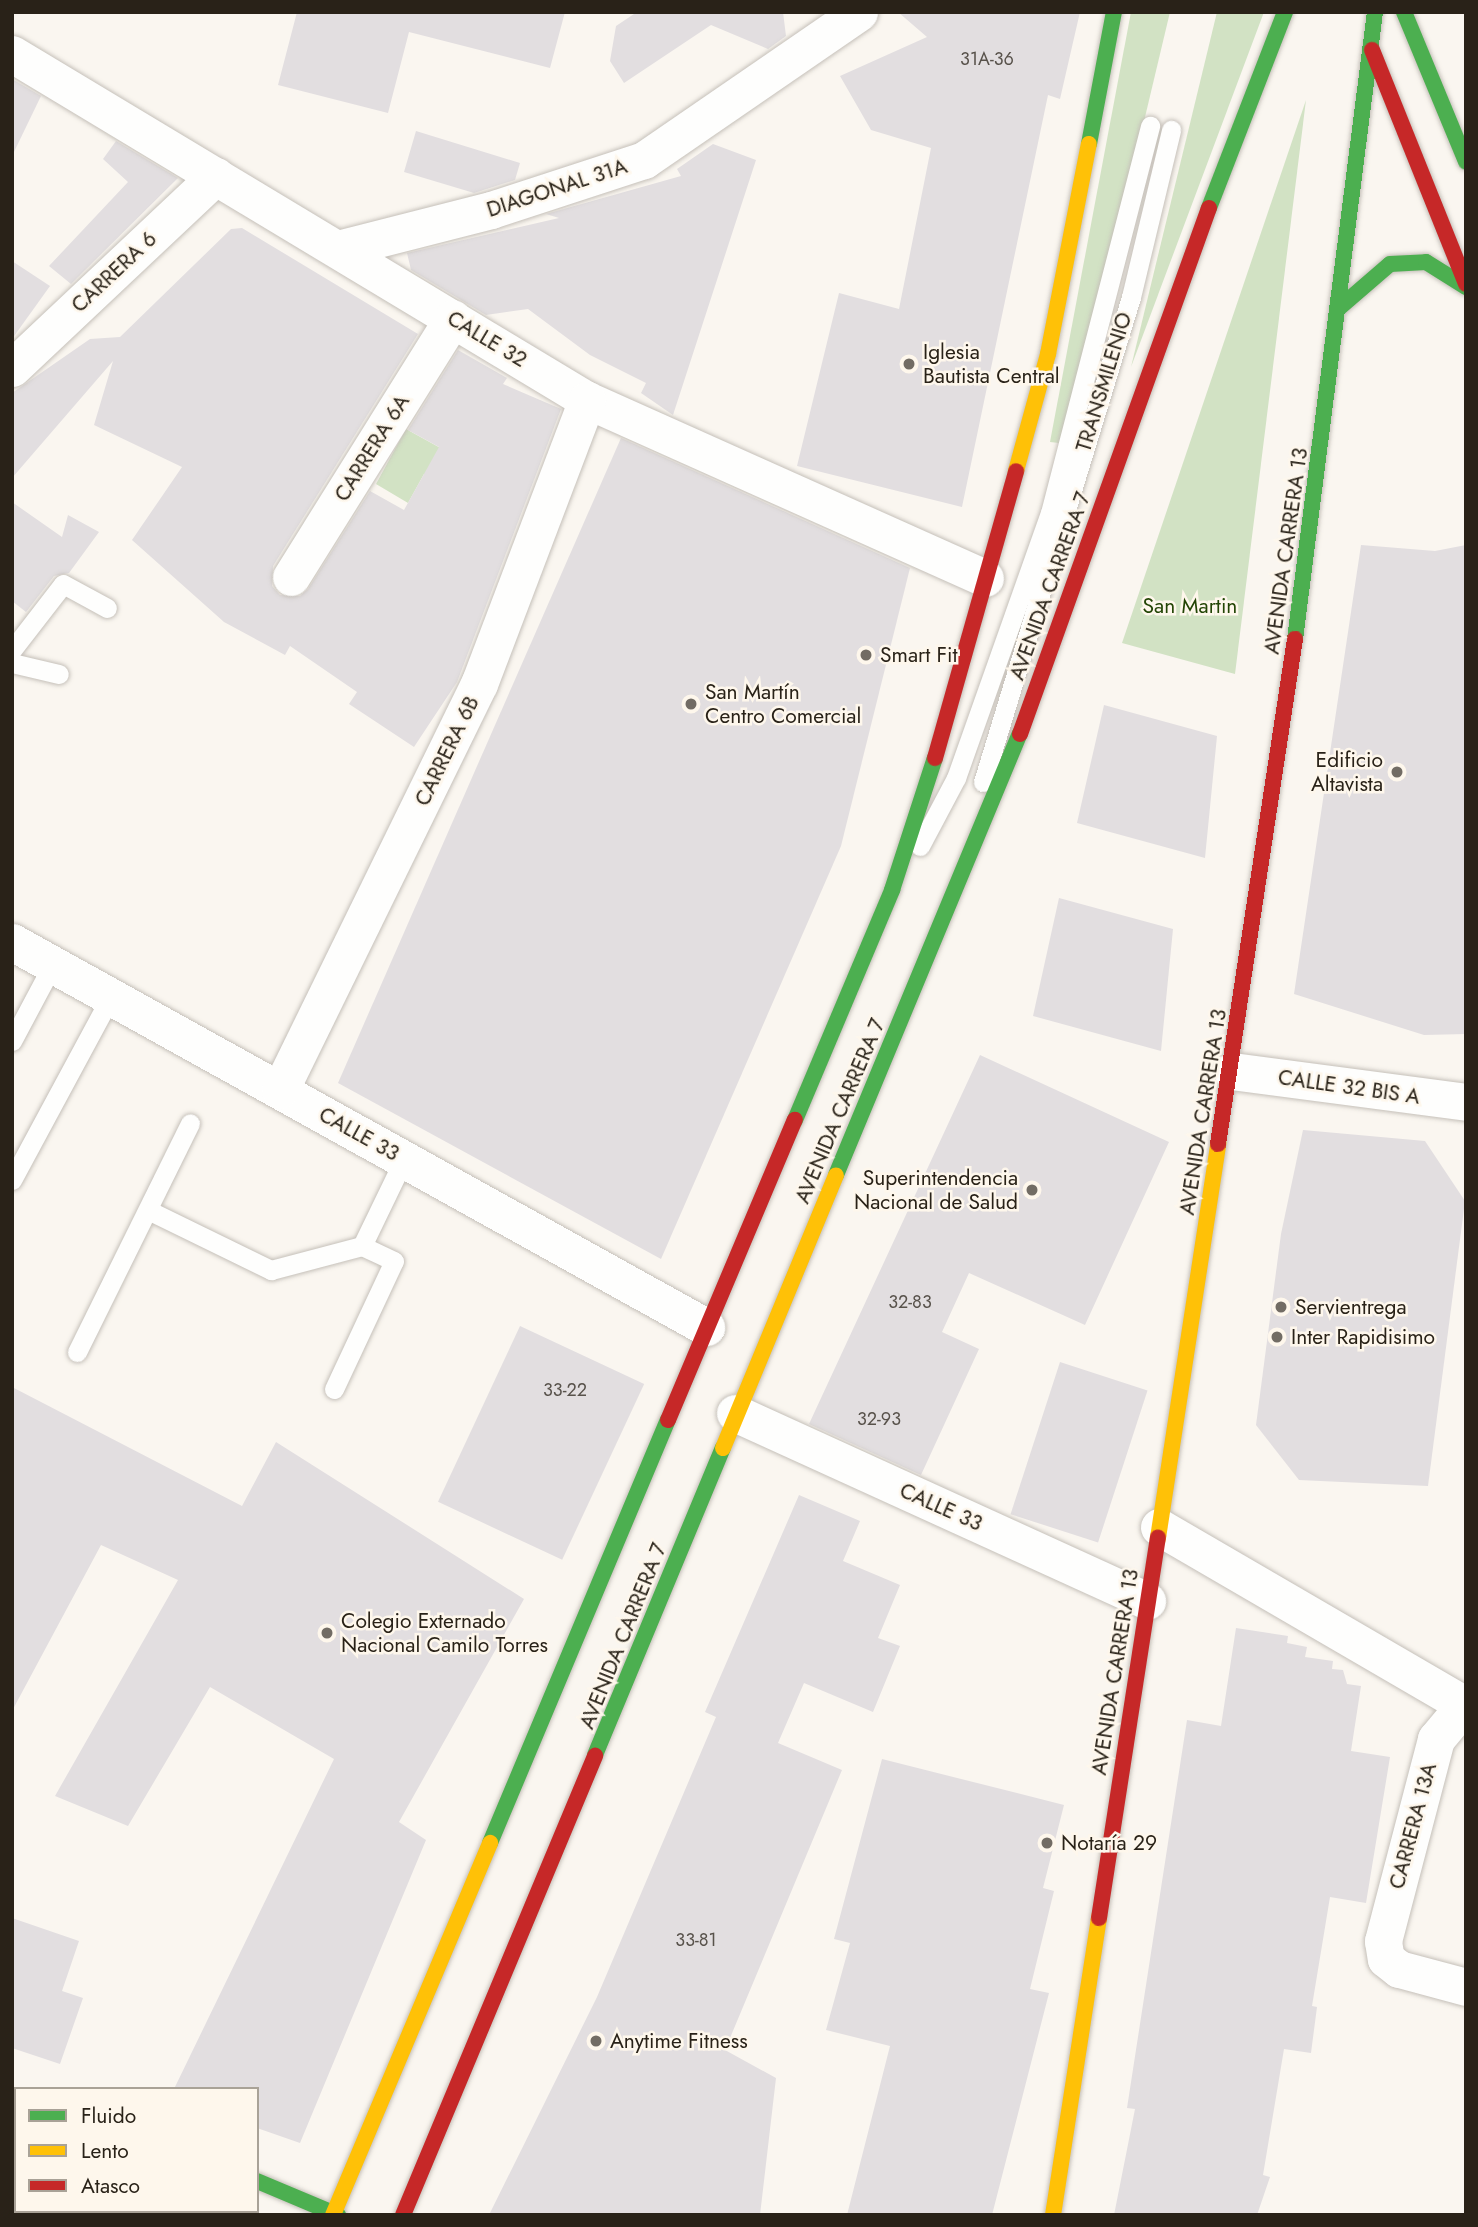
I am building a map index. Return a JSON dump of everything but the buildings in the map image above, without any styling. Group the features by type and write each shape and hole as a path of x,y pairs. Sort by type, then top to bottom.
{"main road":[{"name":"AVENIDA CARRERA 7","path":"335,2214 892,890 985,578 1059,308 1114,12"},
{"name":"AVENIDA CARRERA 7","path":"403,2215 735,1413 947,915 1017,741 1202,225 1285,12"},
{"path":"1357,12 1466,286"},
{"name":"AVENIDA CARRERA 13","path":"1053,2215 1232,1071 1339,308 1375,12"},
{"path":"1405,12 1466,162"},
{"path":"1339,308 1390,264 1426,262 1466,286"},
{"path":"259,2182 335,2214"}],"street":[{"name":"DIAGONAL 31A","path":"338,249 504,206 644,160 859,12"},
{"name":"CALLE 32","path":"12,54 587,400 985,578"},
{"name":"CARRERA 6","path":"12,368 216,176"},
{"name":"CARRERA 6A","path":"291,577 453,318"},
{"name":"CARRERA 6B","path":"280,1090 479,684 587,400"},
{"name":"CALLE 33","path":"12,942 706,1327"},
{"name":"CALLE 32 BIS A","path":"1232,1071 1466,1102"},
{"name":"CALLE 33","path":"735,1413 1147,1601"},
{"path":"1159,1527 1465,1705"},
{"name":"CARRERA 13A","path":"1465,1705 1446,1723 1430,1758 1383,1941 1386,1959 1399,1969 1466,1987"}],"lane":[{"name":"TRANSMILENIO","path":"892,890 956,778 1050,513 1112,291 1150,126"},
{"name":"TRANSMILENIO","path":"947,915 995,734 1131,297 1171,130"},
{"path":"12,650 63,584 107,608"},
{"path":"12,663 59,674"},
{"path":"12,1041 53,964"},
{"path":"12,1180 111,996"},
{"path":"77,1352 150,1212 190,1122"},
{"path":"362,1246 404,1159"},
{"path":"150,1212 271,1270 362,1246 394,1261 334,1389"}],"green space":[{"path":"1131,12 1170,12 1102,298 1059,443 1050,442"},
{"path":"1217,12 1264,12 1131,367"},
{"name":"San Martin","path":"1306,100 1235,674 1122,643"},
{"path":"406,429 473,466 459,492 424,474 408,503 376,484"}],"traffic: fast":[{"path":"1089,144 1114,12"},
{"path":"1209,208 1285,12"},
{"path":"1295,639 1375,12"},
{"path":"1404,12 1466,162"},
{"path":"1339,308 1390,264 1426,262 1466,287"},
{"path":"836,1175 1020,734"},
{"path":"795,1120 892,890 935,758"},
{"path":"490,1843 668,1420"},
{"path":"595,1755 723,1448"},
{"path":"259,2182 338,2215"}],"traffic: slow":[{"path":"1016,471 1048,354 1089,144"},
{"path":"1158,1538 1218,1144"},
{"path":"723,1448 836,1175"},
{"path":"333,2215 490,1843"},
{"path":"1053,2215 1099,1918"},
{"path":"240,2213 246,2215"}],"traffic: jam":[{"path":"1372,50 1466,284"},
{"path":"1020,734 1209,208"},
{"path":"935,758 1016,471"},
{"path":"1218,1144 1295,639"},
{"path":"668,1420 795,1120"},
{"path":"1099,1918 1158,1538"},
{"path":"403,2215 595,1755"}],"place":[{"name":"Iglesia Bautista Central","path":"909,364"},
{"name":"Smart Fit","path":"866,655"},
{"name":"San Martín Centro Comercial","path":"691,704"},
{"name":"Edificio Altavista","path":"1397,772"},
{"name":"Superintendencia Nacional de Salud","path":"1032,1190"},
{"name":"Servientrega","path":"1281,1307"},
{"name":"Inter Rapidisimo","path":"1277,1337"},
{"name":"Colegio Externado Nacional Camilo Torres","path":"327,1633"},
{"name":"Notaría 29","path":"1047,1843"},
{"name":"Anytime Fitness","path":"596,2041"}]}
